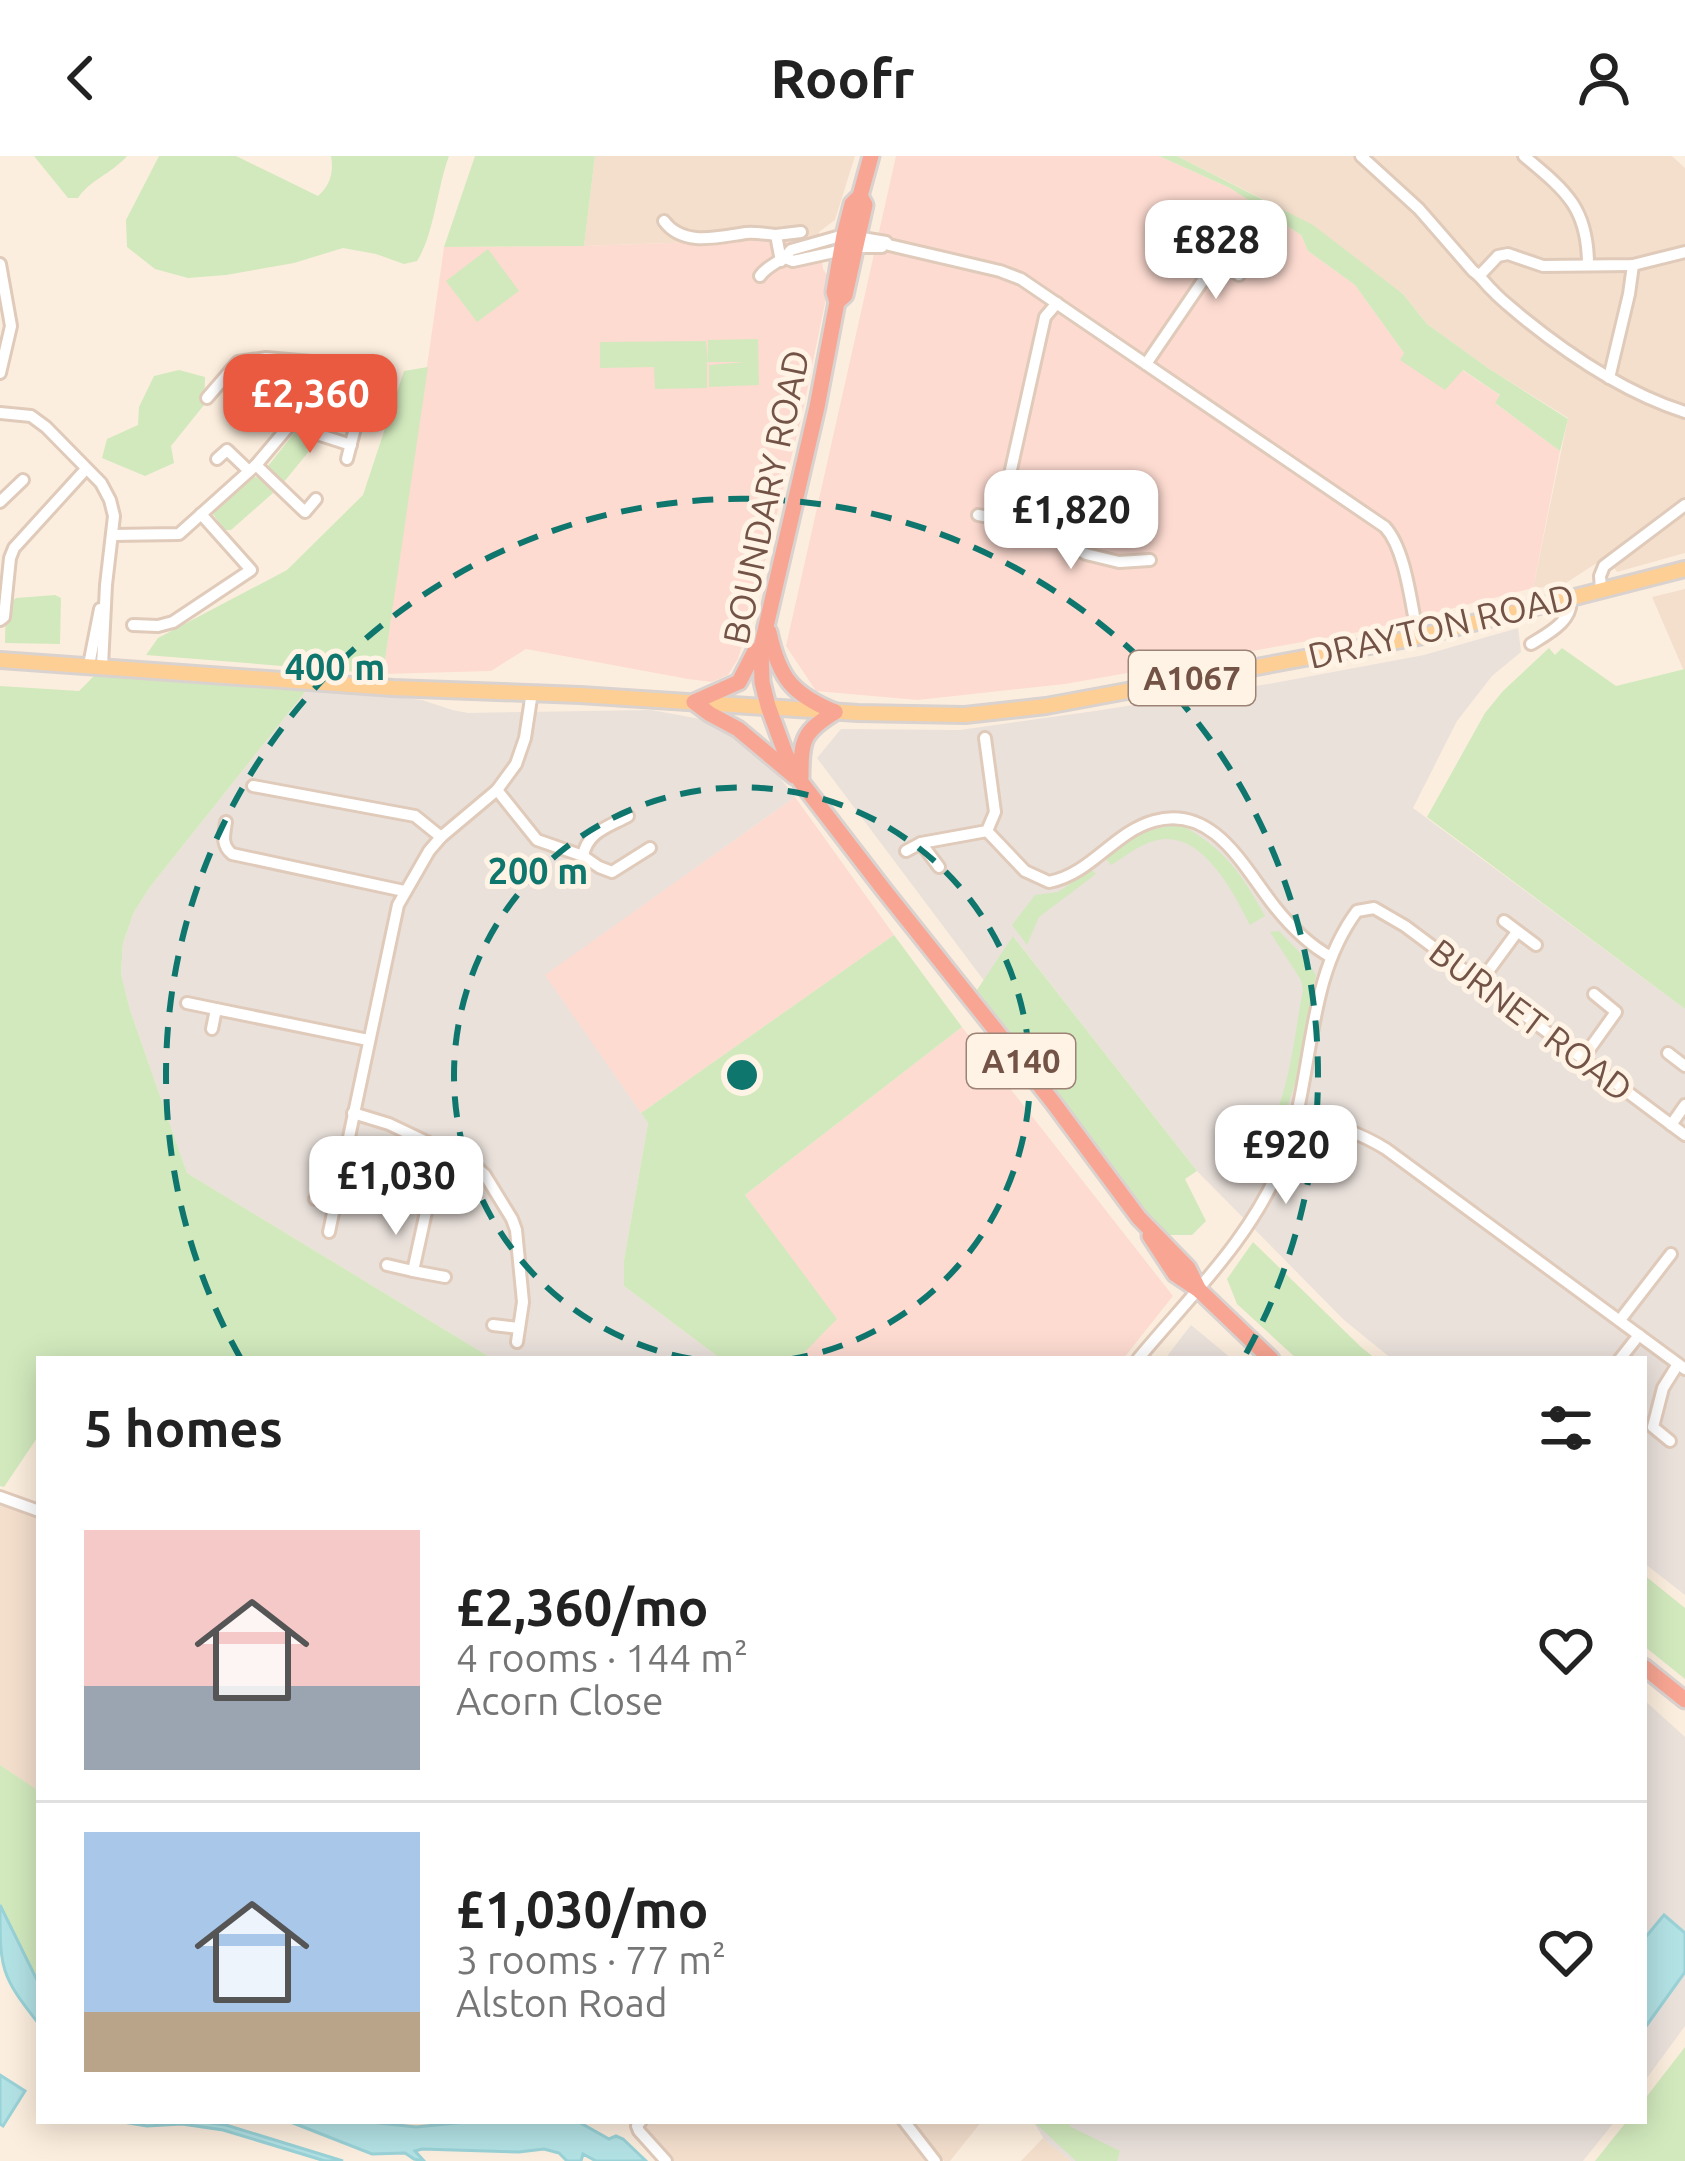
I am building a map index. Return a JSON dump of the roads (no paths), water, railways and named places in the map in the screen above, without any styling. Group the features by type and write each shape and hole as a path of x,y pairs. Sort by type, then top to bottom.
{"highway":[{"name":"BOUNDARY ROAD","path":"768,706 760,664 766,623 817,407 837,302 834,292 865,206 860,196 871,156"},
{"path":"694,702 739,682 766,623"},
{"path":"766,623 787,681 810,701 835,712"},
{"name":"A140","path":"694,702 738,729 801,782"},
{"name":"A140","path":"768,706 801,782 1029,1072 1139,1218 1163,1260 1268,1356"},
{"path":"801,782 806,734 835,712"},
{"path":"1647,1668 1685,1700"}],"main road":[{"name":"DRAYTON ROAD","path":"768,706 965,715 1046,706 1418,637 1685,569"},
{"name":"A1067","path":"0,660 382,687 768,706"}],"street":[{"path":"1361,156 1524,319 1609,378 1685,412"},
{"path":"1524,156 1569,198 1581,216 1588,265"},
{"path":"664,221 673,233 684,237 801,232"},
{"path":"776,235 783,259"},
{"path":"760,276 783,259 793,261 851,243 890,245 1021,279 1384,526 1399,552 1418,637"},
{"path":"1202,250 1239,275"},
{"path":"1480,275 1498,256 1508,254 1543,266 1633,265 1685,252"},
{"path":"1146,364 1217,260"},
{"path":"0,264 11,326 0,373"},
{"path":"1609,378 1633,265"},
{"path":"1000,519 1046,317 1057,303"},
{"path":"207,398 221,375 238,362 266,358 378,368"},
{"path":"112,535 179,535 253,468 316,394 323,365"},
{"path":"0,413 31,416 46,427 101,483 110,500 114,516 95,665"},
{"path":"296,417 320,435 351,445"},
{"path":"347,459 355,428"},
{"path":"218,459 226,449 304,512"},
{"path":"0,620 14,548 86,469"},
{"path":"0,502 23,480"},
{"path":"293,525 316,499"},
{"path":"1601,589 1604,566 1685,506"},
{"path":"133,625 151,632 175,622 251,570 201,514"},
{"path":"978,515 1046,530 1086,554 1119,562 1150,560"},
{"path":"1531,644 1569,616 1570,596"},
{"path":"329,1232 398,905 429,851 508,778 522,751 532,692"},
{"path":"985,738 995,812 987,831"},
{"path":"253,786 416,816 442,837"},
{"path":"496,790 537,840 612,872 650,848"},
{"path":"583,856 595,833 628,816"},
{"path":"987,831 1025,871 1049,882 1075,874 1141,825 1160,819 1198,823 1226,842 1279,912 1331,957 1318,999 1296,1116 1265,1198 1199,1290 1141,1356"},
{"path":"226,822 223,838 232,854 404,891"},
{"path":"906,851 921,843 987,831"},
{"path":"921,843 939,867"},
{"name":"BURNET ROAD","path":"1331,957 1357,910 1375,908 1481,981 1685,1135"},
{"path":"1504,921 1536,945"},
{"path":"1481,981 1517,932"},
{"path":"1594,994 1616,1012"},
{"path":"1583,1058 1625,999"},
{"path":"187,1003 368,1040"},
{"path":"212,1029 216,1009"},
{"path":"1668,1053 1685,1066"},
{"path":"1671,1124 1685,1105"},
{"path":"353,1113 440,1148 473,1164 484,1175 516,1231 523,1302 518,1335 493,1325"},
{"path":"1296,1116 1322,1119 1386,1149 1682,1366 1663,1388 1649,1431 1670,1441"},
{"path":"413,1271 440,1148"},
{"path":"315,1198 335,1203"},
{"path":"1620,1320 1671,1254"},
{"path":"387,1265 445,1277"},
{"path":"1622,1356 1639,1335"},
{"path":"0,1497 36,1509"},
{"path":"639,2124 639,2131 666,2161"},
{"path":"906,2124 935,2161"}],"water":[{"path":"0,1905 36,1978 36,2020 10,1982 1,1944"},
{"path":"1664,1915 1685,1933 1685,1972 1647,2025 1647,1935"},
{"path":"0,2075 25,2091 3,2126 0,2124"},
{"path":"182,2124 226,2125 343,2161 325,2161 223,2130"},
{"path":"296,2124 582,2124 609,2139 623,2139 646,2161 596,2161 583,2154 581,2161 567,2161 544,2149 415,2151 424,2161 405,2153 372,2154"}]}
